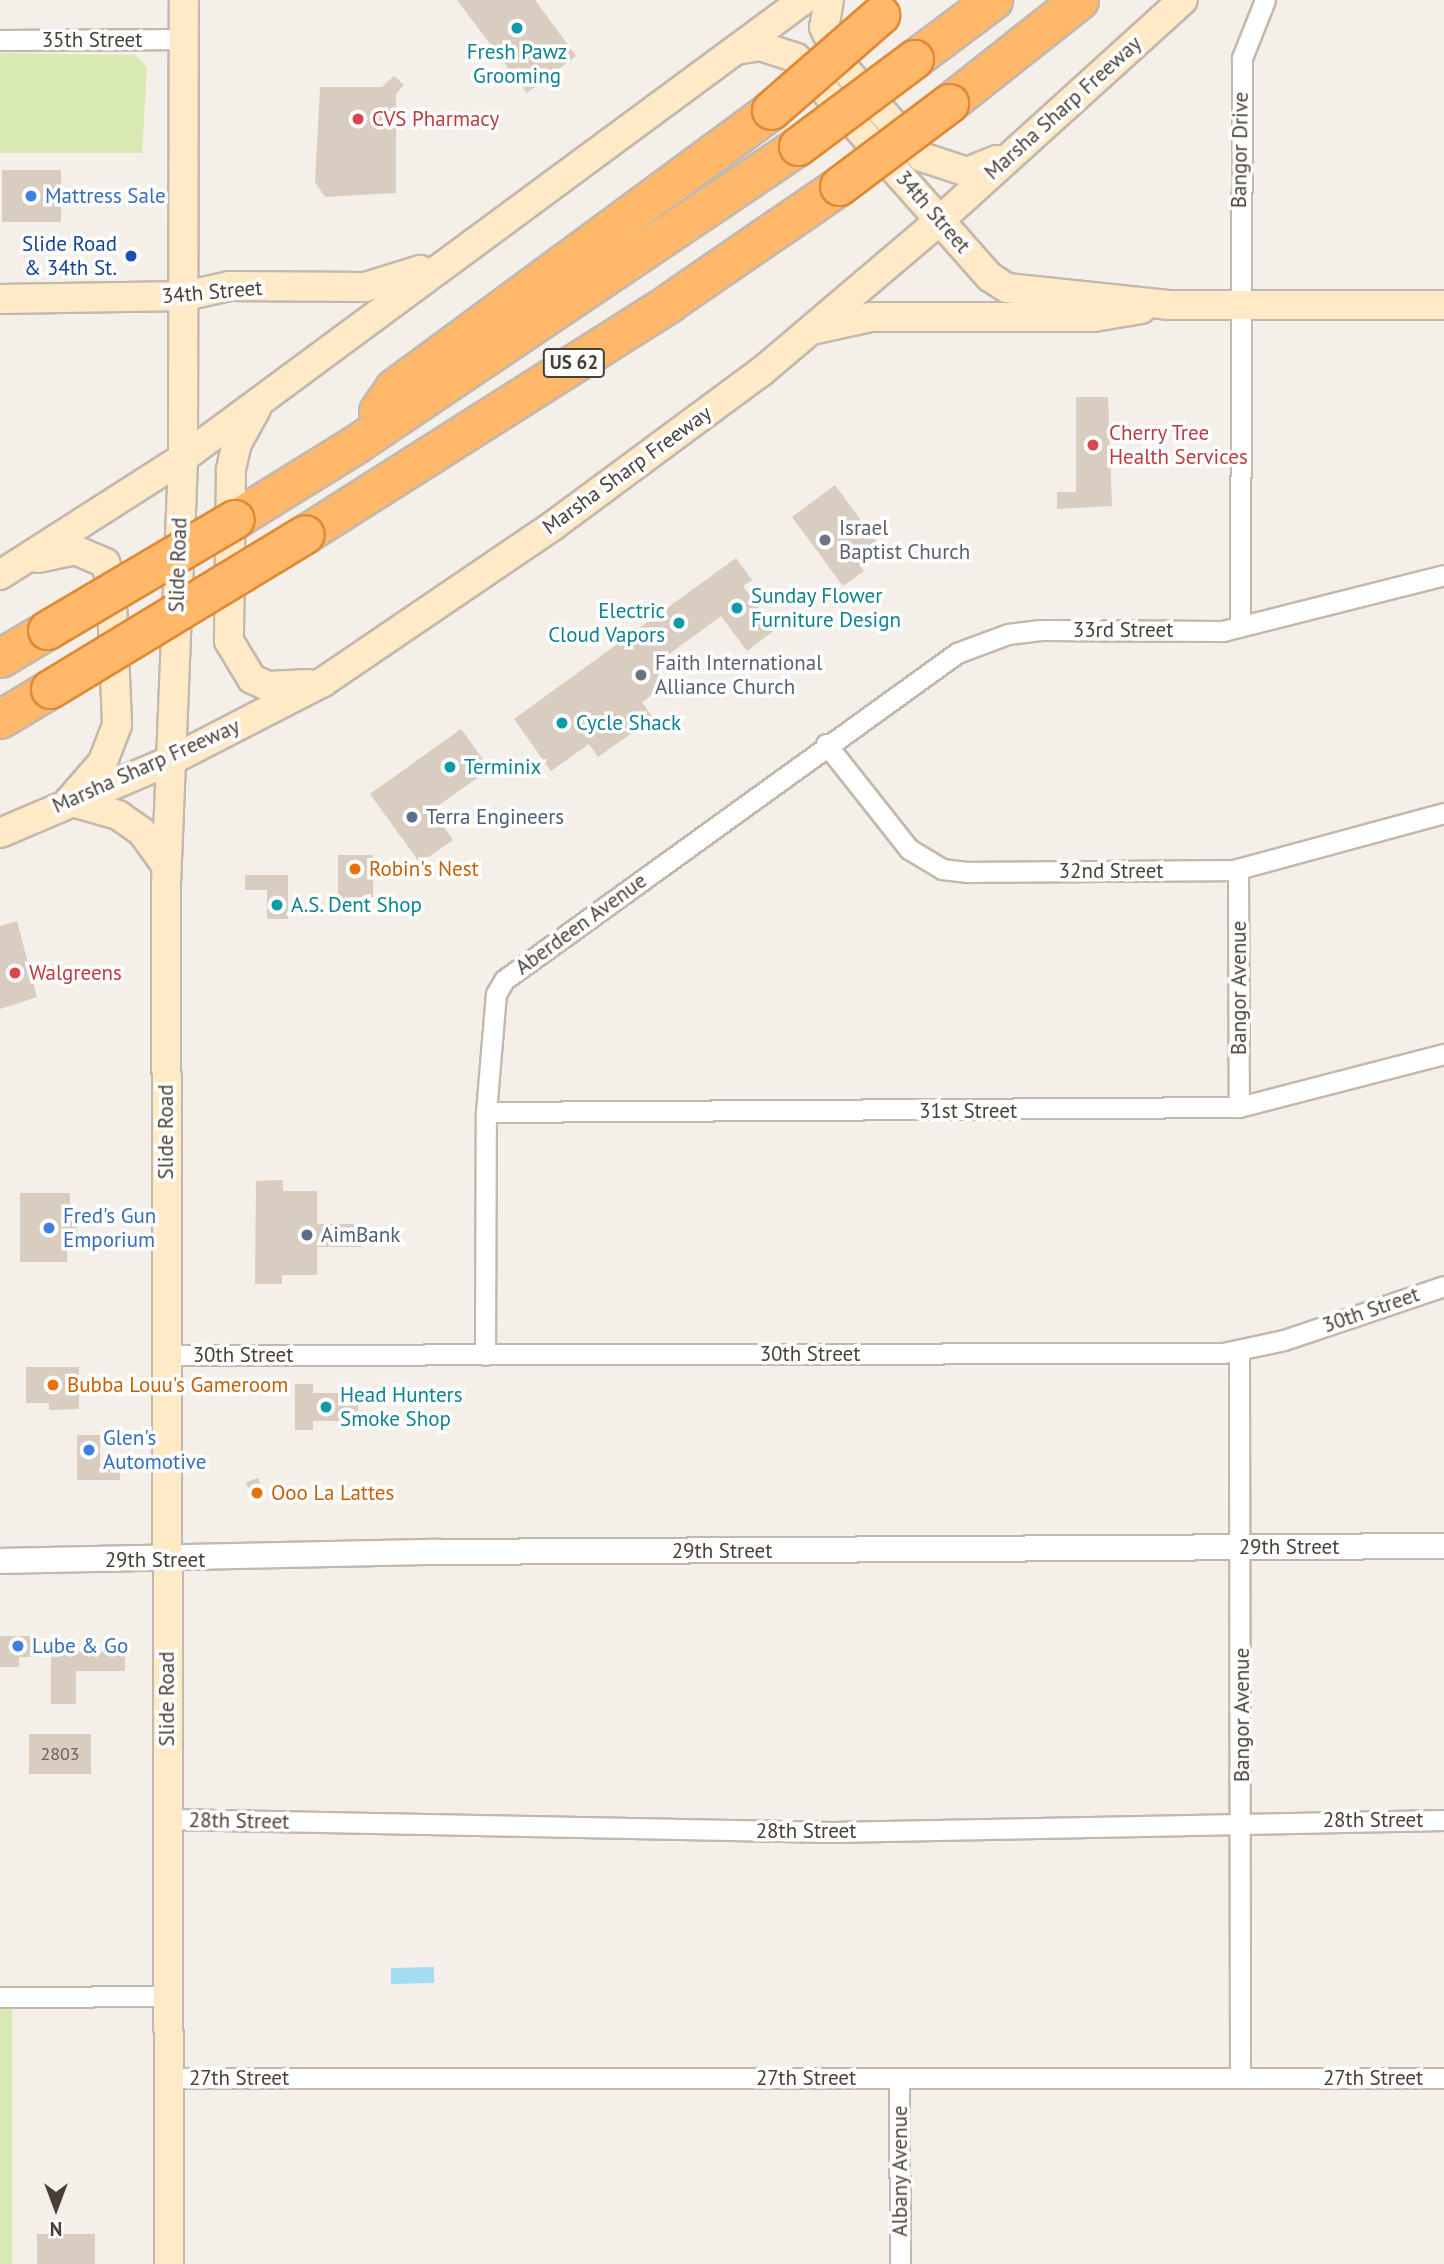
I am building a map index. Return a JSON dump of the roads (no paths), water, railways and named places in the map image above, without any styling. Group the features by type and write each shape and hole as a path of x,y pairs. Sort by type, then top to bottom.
{"highway":[{"name":"US 62","path":"0,657 356,444 798,146 993,0"},
{"name":"US 62","path":"0,719 305,534 670,302 839,186 1079,0"},
{"path":"356,444 394,388 771,110 889,8"}],"main road":[{"name":"Slide Road","path":"169,2264 166,865 183,457 184,0"},
{"path":"11,568 183,457 803,0"},
{"path":"829,0 824,27 843,67 922,157 967,172 1019,149"},
{"name":"Marsha Sharp Freeway","path":"0,833 69,801 170,761 323,682 554,525 809,330 939,221 1183,0"},
{"name":"34th Street","path":"736,50 760,46 796,58 990,277 1007,288 1168,305 1444,305"},
{"name":"34th Street","path":"0,299 185,296 229,286 379,285 460,253"},
{"name":"34th Street","path":"809,330 871,317 1094,317 1168,305"},
{"path":"260,400 237,443 231,470 229,641 252,679 268,686 323,682"},
{"path":"11,568 75,550 105,563 111,580 117,725 103,762 69,801 118,815 142,832 166,865"}],"street":[{"name":"Bangor Drive","path":"1238,305 1242,58 1265,0"},
{"name":"35th Street","path":"0,40 185,39"},
{"path":"1238,305 1240,626"},
{"name":"33rd Street","path":"826,744 957,653 1008,634 1240,626 1444,575"},
{"name":"32nd Street","path":"826,744 909,849 942,869 1238,869 1444,813"},
{"name":"Aberdeen Avenue","path":"485,1355 486,1112 496,994 504,980 826,744"},
{"name":"Bangor Avenue","path":"1238,869 1239,1107"},
{"name":"31st Street","path":"486,1112 1239,1107 1444,1054"},
{"name":"30th Street","path":"166,1355 1239,1352 1444,1286"},
{"name":"Bangor Avenue","path":"1239,1352 1242,1548 1240,2077"},
{"name":"29th Street","path":"0,1560 167,1560 437,1552 1444,1546"},
{"name":"28th Street","path":"168,1819 833,1832 1242,1821 1444,1820"},
{"path":"0,1997 167,1996"},
{"name":"27th Street","path":"168,2078 1444,2078"},
{"name":"Albany Avenue","path":"899,2078 901,2264"}],"water":[{"path":"434,1967 434,1983 391,1984 391,1968"}],"place":[{"name":"Fresh Pawz Grooming","path":"517,28"},
{"name":"CVS Pharmacy","path":"358,119"},
{"name":"Mattress Sale","path":"31,196"},
{"name":"Slide Road & 34th St.","path":"131,256"},
{"name":"Cherry Tree Health Services","path":"1093,445"},
{"name":"Israel Baptist Church","path":"825,540"},
{"name":"Sunday Flower Furniture Design","path":"737,608"},
{"name":"Electric Cloud Vapors","path":"679,623"},
{"name":"Faith International Alliance Church","path":"641,675"},
{"name":"Cycle Shack","path":"562,723"},
{"name":"Terminix","path":"450,767"},
{"name":"Terra Engineers","path":"412,817"},
{"name":"Robin's Nest","path":"355,869"},
{"name":"A.S. Dent Shop","path":"277,905"},
{"name":"Walgreens","path":"15,973"},
{"name":"Fred's Gun Emporium","path":"49,1228"},
{"name":"AimBank","path":"307,1235"},
{"name":"Bubba Louu's Gameroom","path":"53,1385"},
{"name":"Head Hunters Smoke Shop","path":"326,1407"},
{"name":"Glen's Automotive","path":"89,1450"},
{"name":"Ooo La Lattes","path":"257,1493"},
{"name":"Lube & Go","path":"18,1646"}]}
